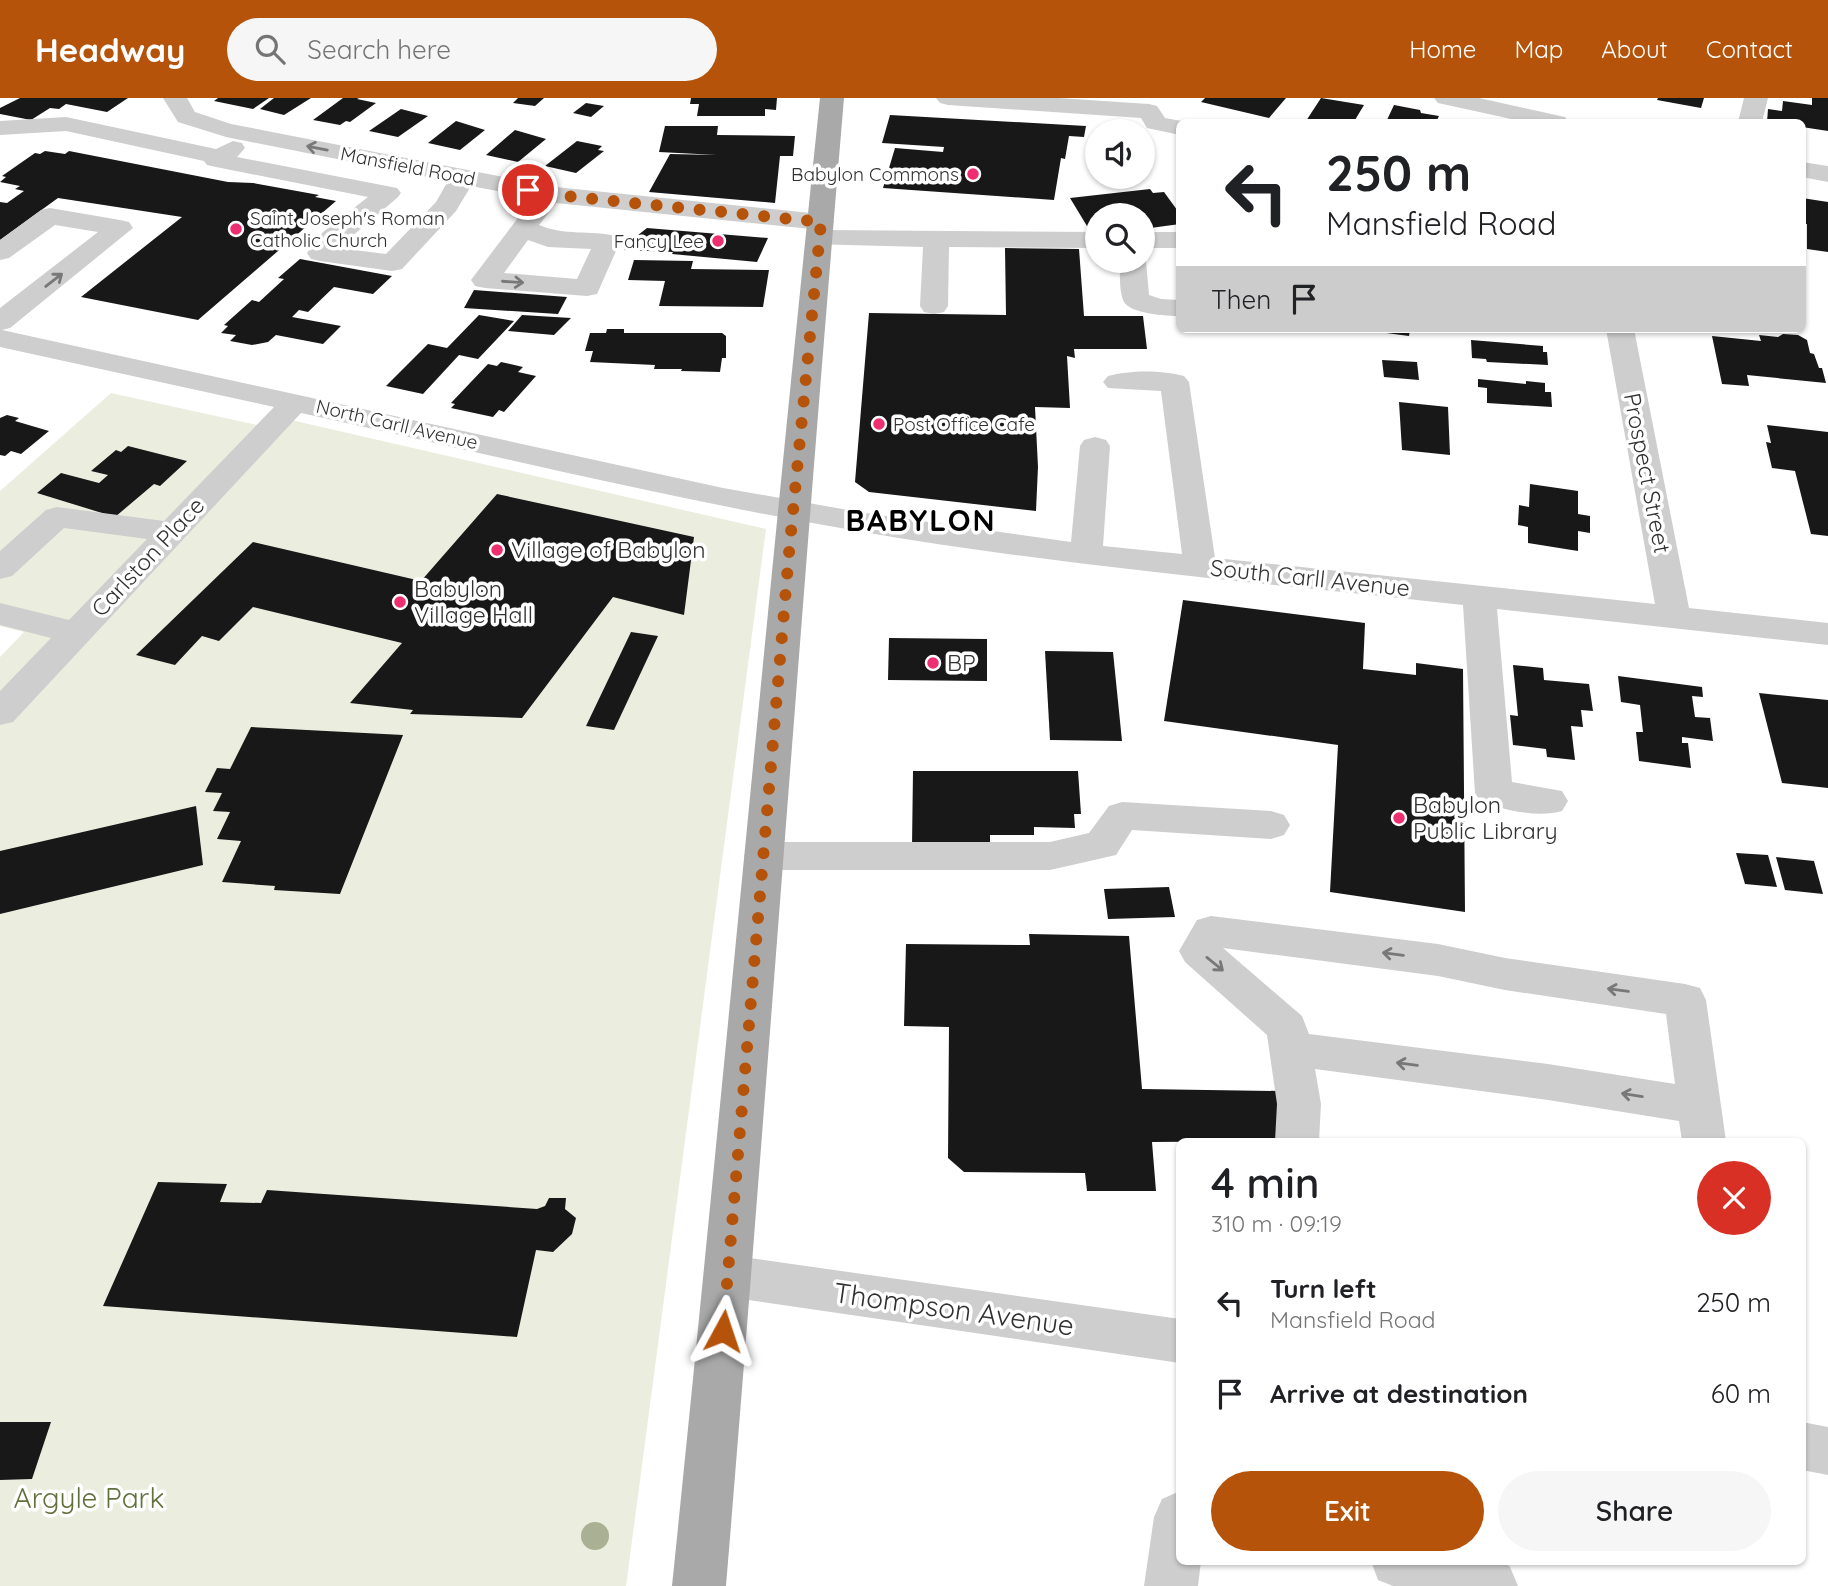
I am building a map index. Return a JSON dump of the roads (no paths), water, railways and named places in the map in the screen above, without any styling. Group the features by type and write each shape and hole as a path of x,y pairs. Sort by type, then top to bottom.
{"main road":[{"path":"699,1586 793,510 832,98"}],"street":[{"name":"Mansfield Road","path":"175,98 186,117 226,131 549,194 820,230 936,240 1085,240"},
{"path":"948,98 1154,105 1156,123 1176,127"},
{"path":"1446,98 1542,119"},
{"path":"1567,98 1571,119"},
{"path":"1751,119 1756,98"},
{"path":"0,128 66,124 220,157"},
{"path":"253,136 216,160 388,193 332,237 320,253 392,263 447,206 463,177"},
{"path":"1806,170 1828,174"},
{"path":"537,234 549,194"},
{"path":"0,252 50,216 120,228 0,322"},
{"path":"934,306 936,240"},
{"path":"1155,240 1176,240"},
{"path":"1134,273 1136,299 1157,307 1176,307"},
{"name":"Prospect Street","path":"1621,333 1674,617"},
{"name":"North Carll Avenue","path":"0,338 723,497 793,510"},
{"path":"1118,382 1174,382 1200,566"},
{"name":"Carlston Place","path":"0,713 296,401"},
{"path":"1086,554 1095,446"},
{"name":"South Carll Avenue","path":"793,510 1086,554 1828,634"},
{"path":"0,569 57,517 172,532"},
{"path":"1479,596 1494,793 1549,800"},
{"path":"0,614 76,633"},
{"path":"764,856 1050,856 1102,845 1122,816 1270,825"},
{"path":"1291,1049 1548,1082 1702,1124 1685,1000 1505,974 1438,960 1211,931 1199,951 1287,1028 1299,1104 1297,1138"},
{"name":"Thompson Avenue","path":"728,1276 1176,1340"},
{"path":"1806,1447 1828,1451"},
{"path":"1171,1586 1176,1545"},
{"path":"1419,1565 1481,1576 1491,1586"}],"place":[{"name":"Babylon Commons","path":"973,174"},
{"name":"Saint Joseph's Roman Catholic Church","path":"236,229"},
{"name":"Fancy Lee","path":"718,241"},
{"name":"Post Office Cafe","path":"879,424"},
{"name":"Village of Babylon","path":"497,550"},
{"name":"Babylon Village Hall","path":"400,602"},
{"name":"BP","path":"933,663"},
{"name":"Babylon Public Library","path":"1399,818"}],"district":[{"name":"BABYLON","path":"921,521"}],"park label":[{"name":"Argyle Park","path":"89,1498"}]}
